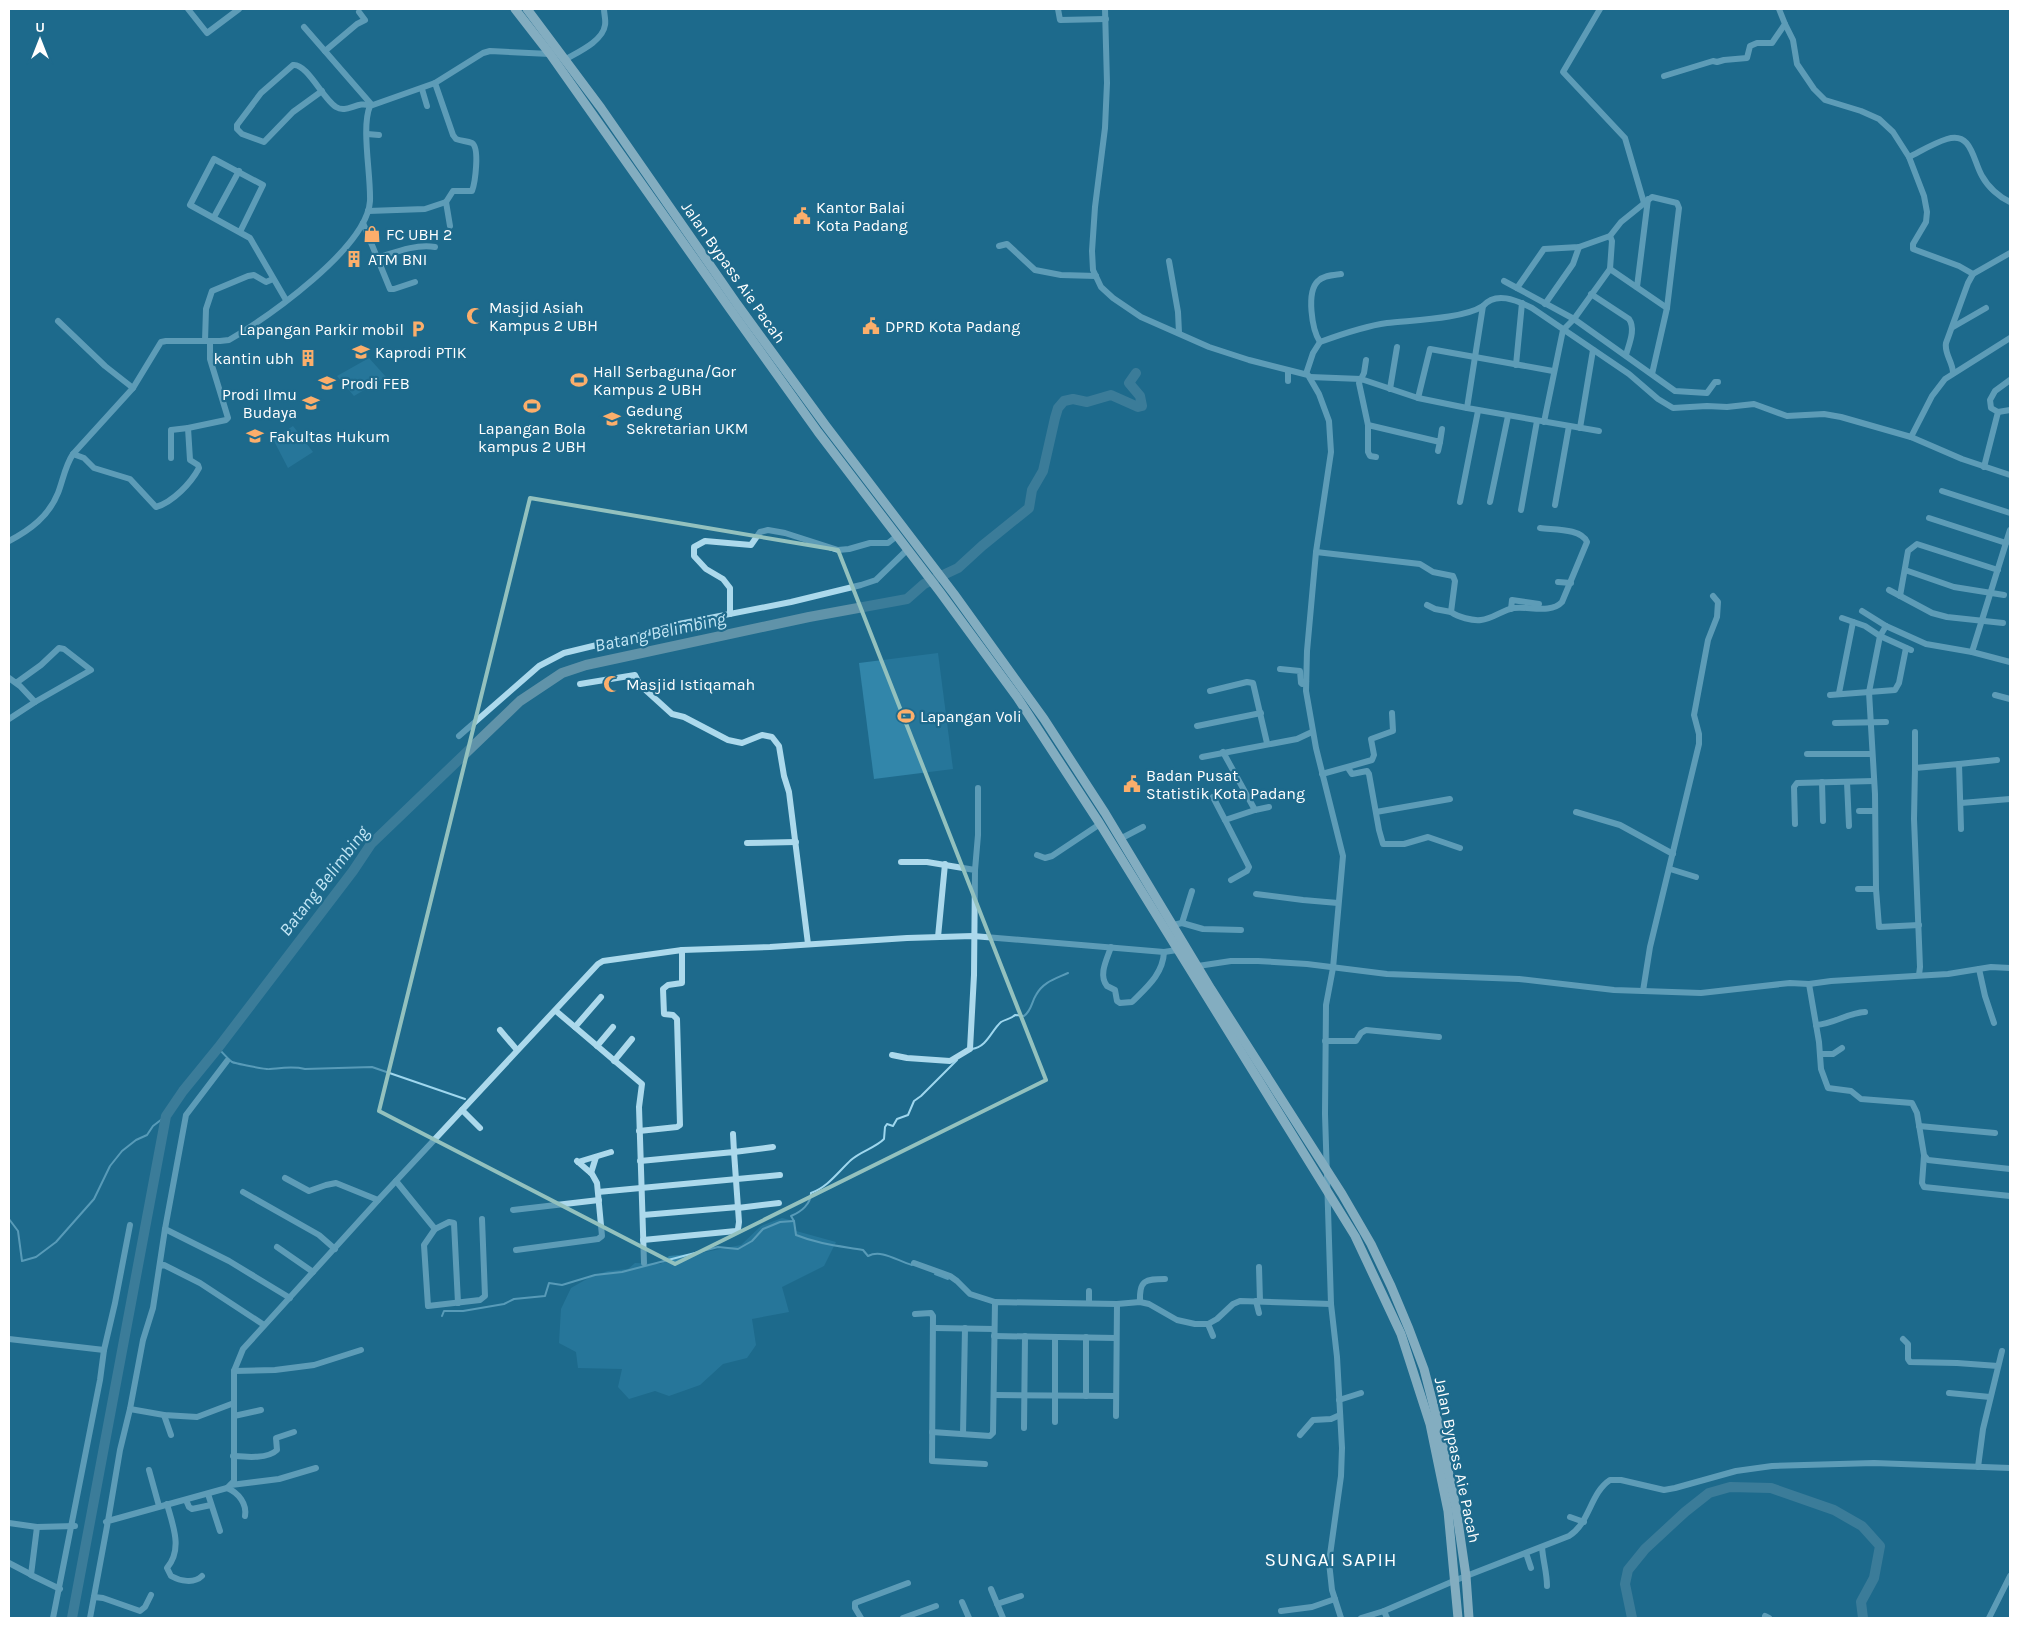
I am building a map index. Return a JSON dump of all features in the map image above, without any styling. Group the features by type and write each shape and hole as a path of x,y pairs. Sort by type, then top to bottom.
{"highway":[{"path":"515,9 550,54 730,309 1016,697 1100,824 1123,853"},
{"name":"Jalan Bypass Aie Pacah","path":"527,9 597,102 742,312 954,594 1044,719 1120,839 1123,853 1177,950 1328,1191 1374,1274 1401,1334 1416,1374 1435,1444 1448,1511 1456,1580 1458,1618"},
{"path":"589,109 597,102"},
{"name":"Jalan Bypass Aie Pacah","path":"1123,853 1173,925 1348,1204 1371,1244 1410,1328 1424,1369 1456,1508 1466,1576 1469,1618"}],"street":[{"path":"192,10 207,33 239,9"},
{"path":"566,59 588,45 602,32 605,26 604,9"},
{"path":"1058,9 1060,20 1106,19"},
{"path":"1105,9 1107,83 1105,136 1092,244 1092,261 1101,287 1113,298 1141,317 1217,349 1288,370 1308,375 1361,379 1418,398 1478,411 1599,430"},
{"path":"1600,9 1563,72 1625,138 1646,201 1637,287"},
{"path":"1779,9 1793,40 1797,64 1814,90 1825,100 1879,119 1893,132 1909,158 1924,196 1927,212 1926,222 1912,248 1918,253 1959,266 1973,274"},
{"path":"325,51 357,24 365,20 359,12"},
{"path":"1664,76 1713,61 1747,58 1750,46 1757,43 1772,43 1786,24"},
{"path":"9,540 29,529 46,513 54,501 67,464 73,454 133,388 161,342 166,340 230,340 286,300 346,248 363,223 368,210 370,187 367,134 370,105 304,27"},
{"path":"322,91 293,112 264,142 242,134 237,129 237,125 261,93 293,65 302,66 338,108 347,109 356,104 365,103 370,105 422,89 483,53 490,51 550,54"},
{"path":"368,210 425,209 446,202 453,192 472,192 476,150 474,144 456,139 453,135 434,83"},
{"path":"422,89 427,106"},
{"path":"367,134 378,135"},
{"path":"1909,158 1948,139 1963,139 1968,143 1981,175 1987,184 2010,202"},
{"path":"240,232 264,185 216,159 213,160 190,202 191,206 250,238 286,300"},
{"path":"214,218 238,171"},
{"path":"1517,288 1544,249 1578,247 1610,236 1621,222 1652,197 1677,203 1679,208 1667,308 1652,374"},
{"path":"446,202 450,226"},
{"path":"363,223 390,289 415,282"},
{"path":"1521,510 1553,372 1569,324 1610,269 1612,241 1610,236"},
{"path":"999,246 1007,244 1035,270 1061,275 1096,276"},
{"path":"377,258 404,249 427,246 435,247"},
{"path":"1545,304 1573,264 1578,247"},
{"path":"1953,373 1953,367 1945,347 1968,282 1973,274 2010,254"},
{"path":"1169,261 1178,312 1179,333"},
{"path":"1610,269 1667,308"},
{"path":"1320,342 1313,323 1314,288 1319,280 1331,275 1341,274"},
{"path":"171,458 171,430 226,420 228,418 210,359 207,341 206,309 212,291 248,276 254,275 266,282 273,279"},
{"path":"1504,281 1545,304 1569,324 1594,350 1629,374 1658,399 1673,408 1727,407 1754,404 1787,416 1824,414 1841,417 1911,437 1962,460 2010,475"},
{"path":"1591,294 1629,319 1632,323 1626,355"},
{"path":"1341,1618 1335,1599 1329,1562 1342,1464 1331,1304 1326,1170 1325,1041 1326,1005 1333,968 1342,850 1312,732 1307,701 1306,651 1316,552 1331,452 1331,430 1325,408 1308,375 1313,353 1320,342 1367,327 1473,311 1495,297 1522,303 1569,324 1626,355 1675,391 1707,392 1715,382 1718,382"},
{"path":"1516,364 1522,303"},
{"path":"1467,408 1483,306"},
{"path":"1953,327 1986,308"},
{"path":"58,321 78,341 133,388"},
{"path":"1911,437 1932,396 1945,380 1953,373 2010,338"},
{"path":"1390,389 1397,347"},
{"path":"1418,398 1430,349 1553,372"},
{"path":"1580,428 1594,350"},
{"path":"1366,360 1359,387 1368,425 1368,452 1370,456 1376,457"},
{"path":"1288,370 1288,381"},
{"path":"2010,380 1995,391 1990,400 1991,408 1998,412 2010,410"},
{"path":"1460,502 1478,411"},
{"path":"1984,467 1998,412"},
{"path":"1490,502 1508,416"},
{"path":"1368,425 1440,442"},
{"path":"1555,505 1569,426"},
{"path":"73,454 84,458 94,468 130,479 158,507 182,490 198,470 198,465 190,460 188,428"},
{"path":"1438,451 1442,429"},
{"path":"1942,491 2010,513"},
{"path":"1929,518 2006,543"},
{"path":"1427,605 1466,618 1482,620 1510,608 1556,607 1562,602 1571,583 1586,545 1586,539 1578,534 1540,528"},
{"path":"730,614 730,588 723,579 706,569 694,556 694,547 698,543 705,541 751,545 760,532 768,530 843,551 870,543 888,543 897,536"},
{"path":"1972,652 2010,530"},
{"path":"1900,596 1908,551 1917,544 1998,570"},
{"path":"459,736 539,666 564,653 620,641 678,624 791,602 861,585 876,580 909,552"},
{"path":"1316,552 1420,564 1433,572 1453,576 1455,581 1451,612"},
{"path":"1905,570 1954,587 2004,595"},
{"path":"1558,582 1571,583"},
{"path":"1889,590 1932,614 2003,623"},
{"path":"1643,991 1648,956 1699,744 1699,734 1694,714 1708,640 1717,617 1718,602 1713,596"},
{"path":"1510,608 1512,600 1539,604"},
{"path":"1862,611 1886,626 1932,645 1972,652 2010,662"},
{"path":"1830,695 1839,693 1892,692 1897,688 1908,649 1880,636 1865,626 1842,618"},
{"path":"1839,693 1854,622"},
{"path":"1886,626 1880,636 1869,692 1879,927 1918,925"},
{"path":"9,719 89,672 91,669 64,649 59,648 40,665 11,682 35,702"},
{"path":"1280,669 1300,672 1301,683 1306,681"},
{"path":"580,684 635,675 640,685 672,714 684,717 728,740 742,743 762,735 772,737 777,743 780,752 789,792 808,944"},
{"path":"1210,690 1250,682 1254,685 1267,743"},
{"path":"1995,695 2010,699"},
{"path":"1197,726 1261,713"},
{"path":"1322,774 1372,760 1374,755 1371,740 1374,737 1393,731 1392,713"},
{"path":"1835,723 1886,722"},
{"path":"1202,757 1296,738 1312,732"},
{"path":"1915,732 1914,819 1918,975"},
{"path":"1223,752 1255,810"},
{"path":"1807,754 1872,754"},
{"path":"1915,768 1997,760"},
{"path":"1959,764 1962,829"},
{"path":"1348,768 1352,774 1367,771 1369,774 1384,844 1404,844 1428,837 1460,848"},
{"path":"1795,824 1795,784 1874,781"},
{"path":"1822,782 1823,821"},
{"path":"1847,782 1849,826"},
{"path":"892,1055 950,1061 970,1049 974,975 973,936 978,835 978,788"},
{"path":"1213,798 1249,867 1247,871 1231,880"},
{"path":"1376,812 1450,798"},
{"path":"1961,803 2010,799"},
{"path":"1225,820 1255,810 1270,808"},
{"path":"1859,811 1874,811"},
{"path":"1576,812 1620,825 1673,854"},
{"path":"1037,855 1045,858 1052,856 1100,824"},
{"path":"1120,839 1143,827"},
{"path":"747,844 796,842"},
{"path":"901,862 945,864 975,870"},
{"path":"938,937 945,864"},
{"path":"1670,870 1696,877"},
{"path":"1858,889 1876,889"},
{"path":"1182,923 1192,891"},
{"path":"1256,894 1338,903"},
{"path":"1173,925 1182,923 1203,930 1241,930"},
{"path":"229,1486 234,1481 234,1371 242,1349 517,1050 603,961 682,950 973,936 1164,952 1177,950"},
{"path":"1111,947 1103,980 1107,986 1116,991 1117,1001 1120,1003 1132,1002 1147,987 1163,965 1164,952"},
{"path":"640,1131 677,1127 680,1125 676,1019 673,1014 664,1014 663,989 682,983 682,950"},
{"path":"1198,966 1231,961 1308,964 1387,974 1519,979 1614,990 1701,992 1790,983 1809,984 2010,968"},
{"path":"1980,969 1985,996 1994,1023"},
{"path":"1809,984 1821,1069 1828,1088 1851,1091 1861,1099 1908,1101 1915,1107 1924,1155 1922,1183 1924,1187 2010,1196"},
{"path":"575,1027 601,997"},
{"path":"556,1010 642,1084 639,1107 644,1263"},
{"path":"1816,1025 1832,1023 1846,1016 1865,1012"},
{"path":"597,1046 614,1027"},
{"path":"500,1030 517,1050"},
{"path":"1325,1041 1356,1041 1360,1032 1366,1030 1439,1037"},
{"path":"614,1061 632,1039"},
{"path":"1820,1054 1833,1054 1842,1048"},
{"path":"90,1618 120,1450 143,1340 153,1308 186,1115 227,1061"},
{"path":"462,1110 480,1128"},
{"path":"1919,1126 1996,1133"},
{"path":"643,1240 738,1231 733,1134"},
{"path":"640,1161 773,1147"},
{"path":"516,1250 601,1238 603,1233 595,1178 578,1161 611,1152"},
{"path":"1924,1155 1928,1160 2010,1169"},
{"path":"591,1173 596,1157"},
{"path":"598,1192 780,1174"},
{"path":"285,1178 308,1191 323,1185 336,1183 378,1200"},
{"path":"396,1181 435,1229"},
{"path":"242,1192 319,1235 335,1249"},
{"path":"513,1210 599,1200"},
{"path":"643,1215 779,1203"},
{"path":"458,1303 454,1223 449,1222 435,1229 424,1245 428,1306 458,1303 480,1300 485,1296 482,1219"},
{"path":"53,1618 73,1526 104,1350 130,1225"},
{"path":"165,1229 229,1261 290,1298"},
{"path":"277,1247 313,1272"},
{"path":"914,1262 957,1280 970,1294 995,1302 1117,1304 1140,1302 1149,1304 1176,1320 1196,1324 1208,1324 1217,1319 1233,1304 1240,1301 1331,1304"},
{"path":"160,1266 164,1265 200,1283 264,1325"},
{"path":"1259,1267 1259,1313"},
{"path":"1140,1302 1140,1289 1143,1283 1152,1279 1166,1279"},
{"path":"1089,1290 1089,1303"},
{"path":"932,1432 993,1434 995,1302"},
{"path":"1116,1416 1117,1304"},
{"path":"915,1314 933,1314 935,1328 933,1463 985,1464"},
{"path":"1208,1324 1213,1336"},
{"path":"935,1328 964,1328 1025,1336 1116,1338"},
{"path":"963,1434 964,1328"},
{"path":"1024,1428 1025,1336"},
{"path":"1055,1337 1055,1422"},
{"path":"1086,1337 1086,1396"},
{"path":"9,1339 104,1350"},
{"path":"1903,1339 1908,1344 1908,1359 1910,1362 1998,1366"},
{"path":"234,1371 275,1370 314,1365 361,1350"},
{"path":"1978,1467 1983,1429 2002,1351"},
{"path":"1339,1400 1361,1393"},
{"path":"994,1394 1116,1396"},
{"path":"1949,1394 1990,1397"},
{"path":"130,1409 164,1415 197,1417 234,1403"},
{"path":"234,1416 261,1410"},
{"path":"1300,1435 1313,1420 1331,1419 1340,1414"},
{"path":"164,1415 171,1435"},
{"path":"233,1456 256,1456 275,1452 277,1450 276,1438 294,1432"},
{"path":"1361,1618 1384,1611 1456,1580 1569,1536 1584,1522 1606,1483 1615,1479 1664,1490 1736,1471 1772,1466 1874,1463 2010,1468"},
{"path":"107,1521 208,1494 229,1486 279,1479 316,1468"},
{"path":"149,1470 159,1506"},
{"path":"229,1486 242,1500 246,1510 244,1516"},
{"path":"208,1494 220,1531"},
{"path":"186,1500 192,1509 211,1505"},
{"path":"167,1504 176,1544 174,1560 167,1568 171,1576 180,1580 194,1581 202,1576"},
{"path":"1570,1517 1584,1522"},
{"path":"9,1523 37,1527 73,1526"},
{"path":"30,1574 34,1559 37,1527"},
{"path":"1542,1547 1544,1570 1547,1573 1547,1586"},
{"path":"1526,1554 1531,1568"},
{"path":"9,1563 60,1588"},
{"path":"1990,1618 2010,1576"},
{"path":"861,1618 855,1608 855,1603 908,1583"},
{"path":"990,1589 1003,1618"},
{"path":"94,1597 103,1598 140,1611 145,1607 151,1595"},
{"path":"997,1604 1021,1596"},
{"path":"1282,1610 1312,1607 1335,1599"},
{"path":"962,1602 969,1618"},
{"path":"903,1618 936,1606"},
{"path":"1384,1611 1387,1618"}],"highlighted area":[{"path":"530,498 838,550 1046,1080 675,1264 379,1111"}],"shaded area":[{"path":"369,358 386,377 354,396 337,376"},
{"path":"293,426 313,452 288,468 273,439"},
{"name":"Lapangan Voli","path":"938,653 953,769 874,779 859,663"},
{"path":"782,1218 794,1221 796,1231 836,1242 824,1266 782,1287 789,1312 752,1319 756,1345 747,1358 723,1364 700,1385 669,1396 655,1391 629,1399 618,1387 622,1369 578,1368 576,1352 559,1343 561,1309 571,1288 592,1276 608,1271 628,1269 635,1263 661,1264 669,1256 700,1253 741,1245 761,1226"}],"waterway":[{"name":"Batang Belimbing","path":"72,1618 166,1116 183,1091 353,871 371,844 520,701 562,673 586,665 809,617 907,599 924,584 958,568 1029,508 1032,490 1043,471 1058,408 1064,401 1073,399 1087,402 1111,395 1138,407 1142,406 1140,396 1129,383 1136,373"},
{"path":"972,1049 985,1042 1001,1022 1015,1015 1024,1016 1029,1011 1042,987 1068,973"},
{"path":"218,1048 232,1062 268,1069 288,1067 305,1069 372,1067 465,1099"},
{"path":"442,1316 444,1311 463,1311 504,1304 514,1299 545,1296 549,1283 562,1285 595,1275 622,1272 718,1247 738,1249 752,1241 763,1229 780,1222 794,1221 791,1216 805,1207 811,1197 811,1193 828,1183 855,1157 884,1139 887,1124 893,1126 897,1119 908,1115 914,1101 957,1060"},
{"name":"Batang Belimbing","path":"9,1219 18,1231 22,1261 36,1257 56,1242 94,1199 110,1166 122,1151 136,1140 147,1135 153,1126 166,1116"},
{"path":"794,1221 796,1235 804,1238 821,1243 863,1250 868,1256 873,1254 884,1255 912,1265"},
{"path":"935,1274 948,1279"},
{"path":"1632,1618 1625,1584 1628,1570 1645,1549 1685,1512 1709,1493 1730,1487 1771,1488 1834,1510 1862,1526 1880,1546 1874,1578 1861,1602 1863,1618"}],"place":[{"name":"Kantor Balai Kota Padang","path":"802,216"},
{"name":"FC UBH 2","path":"372,234"},
{"name":"ATM BNI","path":"354,259"},
{"name":"Masjid Asiah Kampus 2 UBH","path":"475,316"},
{"name":"DPRD Kota Padang","path":"871,326"},
{"name":"Lapangan Parkir mobil","path":"418,329"},
{"name":"Kaprodi PTIK","path":"361,352"},
{"name":"kantin ubh","path":"308,358"},
{"name":"Hall Serbaguna/Gor Kampus 2 UBH","path":"579,380"},
{"name":"Prodi FEB","path":"327,383"},
{"name":"Prodi Ilmu Budaya","path":"311,403"},
{"name":"Lapangan Bola kampus 2 UBH","path":"532,406"},
{"name":"Gedung Sekretarian UKM","path":"612,419"},
{"name":"Fakultas Hukum","path":"255,436"},
{"name":"Masjid Istiqamah","path":"612,684"},
{"name":"Lapangan Voli","path":"906,716"},
{"name":"Badan Pusat Statistik Kota Padang","path":"1132,784"}],"district":[{"name":"SUNGAI SAPIH","path":"1331,1559"}]}
